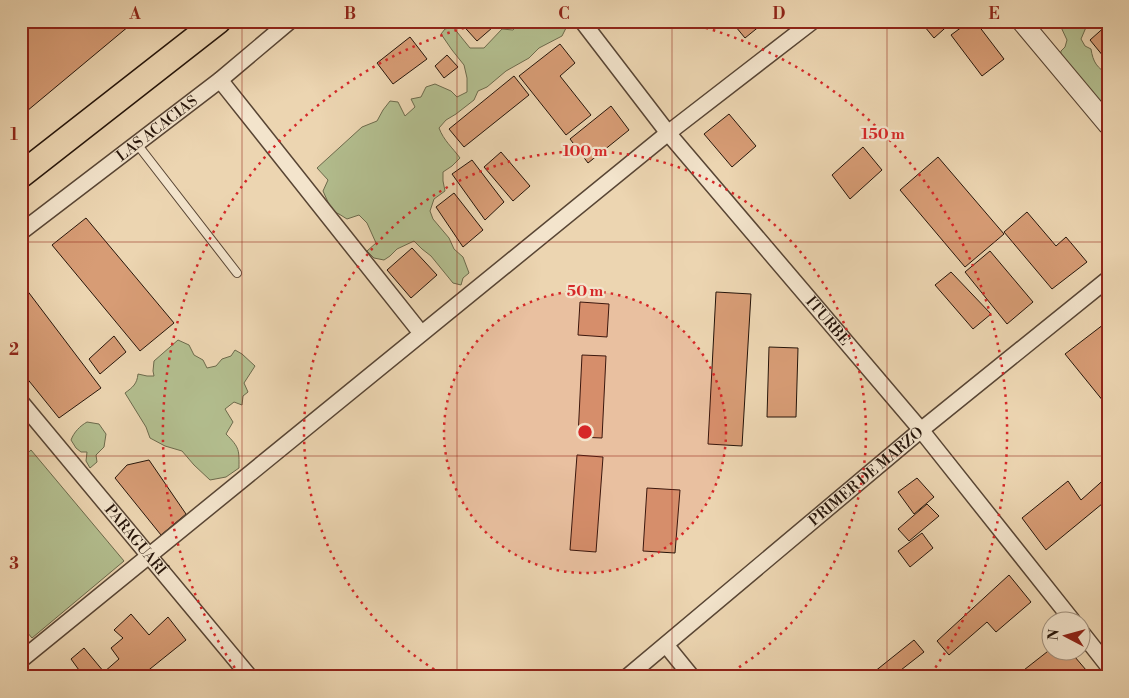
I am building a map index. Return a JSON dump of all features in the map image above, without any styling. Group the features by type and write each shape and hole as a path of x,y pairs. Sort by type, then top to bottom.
{"highway":[{"path":"21,175 218,21"}],"street":[{"name":"LAS ACACIAS","path":"21,232 220,80 290,21"},
{"name":"ITURBE","path":"582,21 668,132 921,430 1064,610"},
{"path":"21,660 668,132 813,21"},
{"path":"1021,21 1108,125"},
{"path":"220,80 421,333"},
{"name":"PRIMER DE MARZO","path":"627,677 921,430 1108,279"},
{"name":"PARAGUARÍ","path":"21,402 250,677"},
{"path":"666,645 692,677"},
{"path":"1092,646 1108,666"}],"lane":[{"path":"137,144 237,273"}],"green space":[{"path":"522,21 559,21 566,28 562,36 539,48 529,58 506,71 487,87 478,91 474,100 446,120 439,128 460,158 443,172 445,191 434,199 430,211 433,219 449,238 454,249 463,257 469,273 463,278 461,285 453,283 431,256 414,241 397,249 384,260 374,258 367,251 376,243 367,223 359,215 347,219 332,211 323,191 328,180 317,168 362,127 377,121 390,101 398,102 405,116 415,107 411,99 421,97 426,87 435,84 451,91 457,97 467,92 467,78 464,65 441,34 445,29 453,27 470,48 484,48 502,29 513,30"},
{"path":"1061,21 1091,21 1087,25 1081,39 1085,46 1091,49 1096,64 1108,74 1108,103 1099,102 1060,60 1061,51 1065,47 1067,40 1060,25"},
{"path":"178,340 189,345 194,355 203,360 207,368 216,366 222,359 231,356 235,350 255,366 244,383 248,392 243,396 242,405 234,402 225,409 233,422 226,434 234,443 239,453 239,468 226,477 210,480 182,451 165,446 150,438 146,427 125,393 134,385 138,374 154,376 154,361"},
{"path":"87,422 99,424 106,434 104,447 96,455 97,462 90,468 86,461 87,452 81,452 71,440 82,425"},
{"path":"31,450 124,561 32,638 21,625 21,459"}],"building":[{"path":"21,21 135,21 21,116"},
{"path":"399,21 414,21 405,27"},
{"path":"459,21 500,21 477,41"},
{"path":"731,21 766,21 745,38"},
{"path":"920,21 953,21 934,38"},
{"path":"970,21 975,21 1004,59 982,76 951,35"},
{"path":"1108,24 1108,62 1090,40"},
{"path":"410,37 427,59 393,84 377,63"},
{"path":"560,44 575,63 560,76 591,115 566,135 519,76"},
{"path":"447,55 458,67 444,78 435,66"},
{"path":"514,76 529,95 464,147 449,129"},
{"path":"611,106 629,130 588,163 570,139"},
{"path":"729,114 756,146 732,167 704,134"},
{"path":"863,147 882,170 850,199 832,175"},
{"path":"501,152 530,186 513,201 484,167"},
{"path":"938,157 1004,234 965,267 900,190"},
{"path":"472,160 504,202 485,220 452,174"},
{"path":"454,193 483,230 463,247 436,207"},
{"path":"1027,212 1056,246 1066,237 1087,262 1052,289 1004,232"},
{"path":"86,218 174,323 140,351 52,245"},
{"path":"412,248 437,275 411,298 387,270"},
{"path":"990,251 1033,302 1007,324 965,272"},
{"path":"951,272 991,314 973,329 935,285"},
{"path":"23,285 101,388 59,418 21,371 21,286"},
{"path":"716,292 751,294 742,446 708,444"},
{"path":"580,302 609,304 607,337 578,335"},
{"path":"1108,321 1108,407 1065,354"},
{"path":"114,336 126,352 100,374 89,359"},
{"path":"769,347 798,348 796,417 767,417"},
{"path":"582,355 606,356 602,438 578,437"},
{"path":"577,455 603,457 596,552 570,550"},
{"path":"149,460 186,514 161,535 115,478 127,465"},
{"path":"1108,476 1108,499 1046,550 1022,518 1068,481 1081,500"},
{"path":"917,478 934,497 914,514 898,492"},
{"path":"647,488 680,490 675,553 643,551"},
{"path":"927,504 939,516 909,541 898,529"},
{"path":"922,533 933,548 910,567 898,551"},
{"path":"1009,575 1031,602 996,632 987,622 949,655 937,641"},
{"path":"131,614 149,635 168,617 186,640 140,677 84,677 71,659 84,648 104,672 119,659 111,648 123,638 114,630"},
{"path":"914,640 924,652 892,677 869,676"},
{"path":"1042,656 1042,660 1078,660 1092,677 1015,677"}]}
